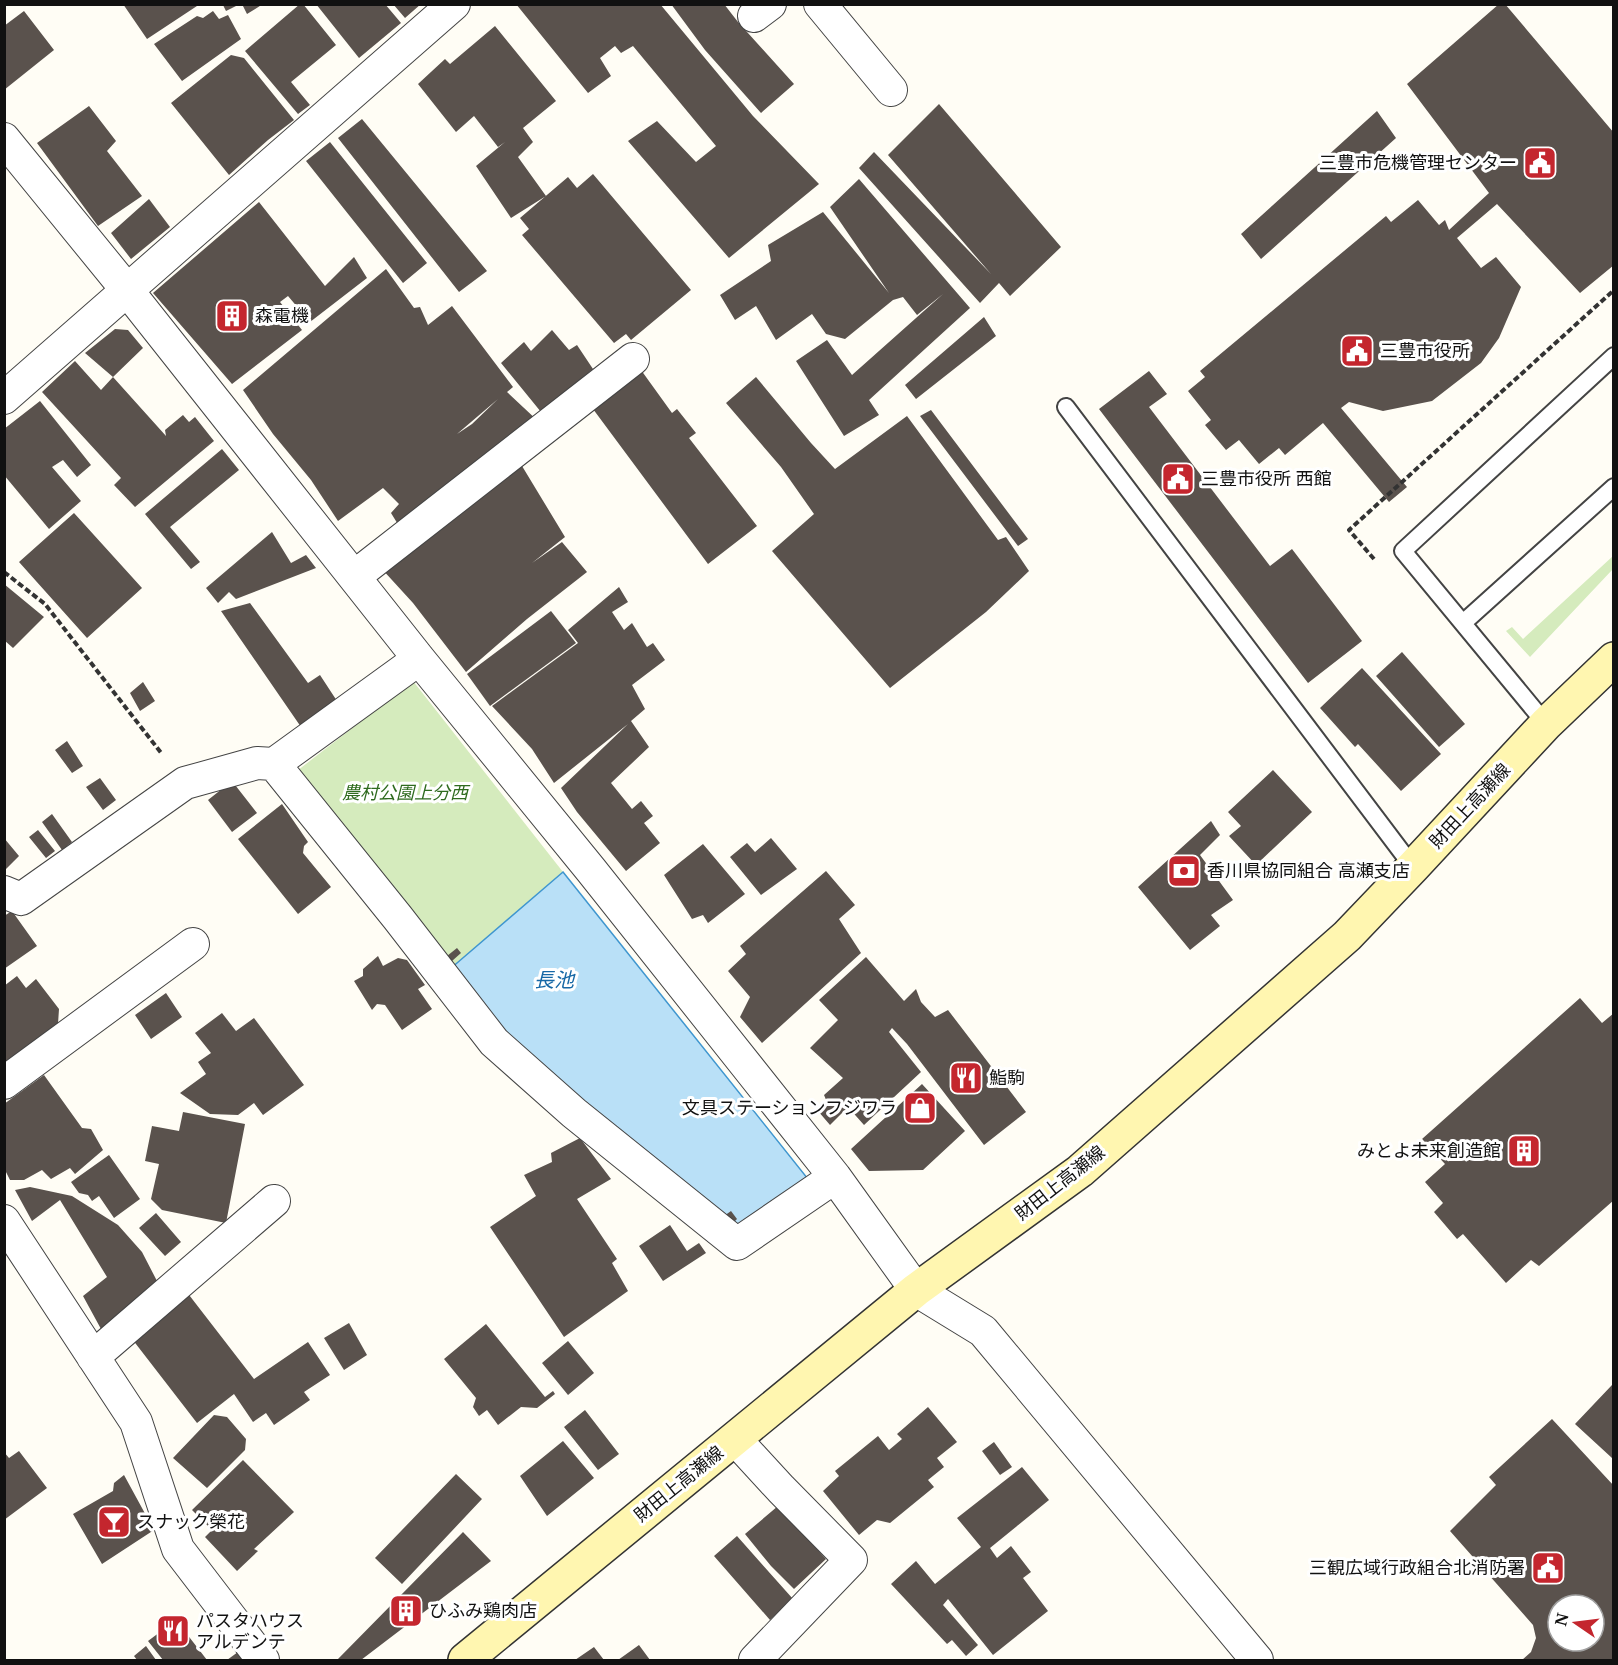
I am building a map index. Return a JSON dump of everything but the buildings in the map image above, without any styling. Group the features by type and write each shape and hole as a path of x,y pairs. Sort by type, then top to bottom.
{"main road":[{"name":"財田上高瀬線","path":"465,1660 916,1290 1080,1171 1347,936 1546,724 1614,659"}],"street":[{"path":"4,398 454,4"},
{"path":"820,4 891,90"},
{"path":"4,139 835,1177 916,1290 983,1331 1257,1660"},
{"path":"355,576 633,359"},
{"path":"4,891 21,899 185,783 257,763 274,764 419,659"},
{"path":"274,764 494,1042 574,1113 736,1244 835,1177"},
{"path":"4,1083 193,944"},
{"path":"93,1357 274,1201"},
{"path":"4,1221 136,1422 178,1549 263,1660"},
{"path":"735,1439 851,1560 755,1660"}],"lane":[{"path":"1546,724 1403,551 1614,356"},
{"path":"1066,406 1413,867"},
{"path":"1463,623 1614,487"}],"path":[{"path":"4,572 45,604 185,783"}],"green space":[{"path":"1613,556 1613,569 1530,657 1506,631 1512,627 1523,639"},
{"name":"農村公園上分西","path":"413,681 563,872 450,969 293,774"}],"water":[{"name":"長池","path":"563,872 808,1179 732,1233 501,1034 450,969"}],"place":[{"name":"三豊市危機管理センター","path":"1540,163"},
{"name":"森電機","path":"232,316"},
{"name":"三豊市役所","path":"1357,351"},
{"name":"三豊市役所 西館","path":"1178,479"},
{"name":"香川県協同組合 高瀬支店","path":"1184,871"},
{"name":"鮨駒","path":"966,1078"},
{"name":"文具ステーションフジワラ","path":"920,1108"},
{"name":"みとよ未来創造館","path":"1524,1151"},
{"name":"スナック榮花","path":"114,1522"},
{"name":"三観広域行政組合北消防署","path":"1548,1568"},
{"name":"ひふみ鶏肉店","path":"406,1611"},
{"name":"パスタハウス アルデンテ","path":"173,1631"}]}
